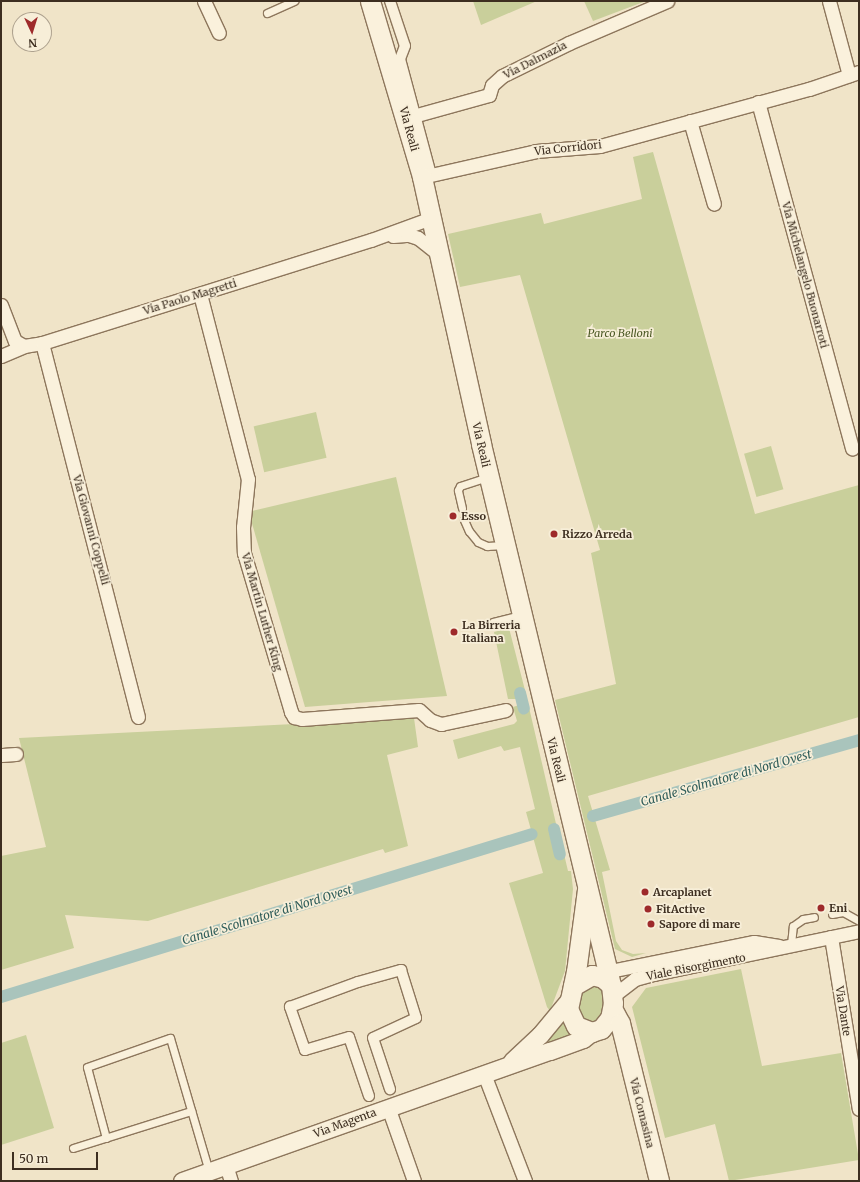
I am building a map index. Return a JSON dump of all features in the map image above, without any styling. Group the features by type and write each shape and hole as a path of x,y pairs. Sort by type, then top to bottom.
{"main road":[{"name":"Via Reali","path":"370,1 411,116 427,176 431,218 437,253 608,981 626,1044"},
{"name":"Via Reali","path":"587,890 570,994 572,1021 581,1029 597,1031"},
{"path":"570,994 608,981"},
{"path":"608,981 597,1031 626,1044"},
{"name":"Via Comasina","path":"626,1044 659,1181"}],"street":[{"path":"204,1 219,32"},
{"path":"390,1 404,46 400,59 411,116"},
{"name":"Via Dalmazia","path":"411,116 489,95 492,85 502,76 569,43 667,1"},
{"path":"829,1 854,73"},
{"name":"Via Corridori","path":"427,176 536,151 600,146 809,89 854,73"},
{"name":"Via Michelangelo Buonarroti","path":"758,102 852,448"},
{"path":"690,121 714,204"},
{"name":"Via Paolo Magretti","path":"1,356 24,346 42,343 379,238 431,218"},
{"name":"Via Paolo Magretti","path":"379,238 409,235 428,244 437,253"},
{"name":"Via Martin Luther King","path":"200,294 248,479 243,527 244,553 291,712 294,717 302,719 419,710 430,720 441,724 506,710"},
{"path":"1,305 15,341 24,346"},
{"name":"Via Giovanni Coppelli","path":"42,343 138,717"},
{"path":"1,755 16,754"},
{"name":"Viale Risorgimento","path":"608,981 635,979 757,954 787,945 859,931"},
{"name":"Via Dante","path":"831,937 859,1109"},
{"name":"Viale Risorgimento","path":"608,981 754,942 787,945"},
{"path":"369,1096 349,1037 305,1050 290,1007 358,982 401,970 416,1018 373,1038 390,1089"},
{"name":"Via Magenta","path":"508,1065 540,1035 570,994"},
{"name":"Via Magenta","path":"182,1181 209,1171 229,1173 388,1108 583,1039 597,1031"},
{"path":"484,1074 526,1181"},
{"path":"388,1108 414,1181"}],"lane":[{"path":"267,13 294,1"},
{"path":"462,508 458,495 460,486 489,477"},
{"path":"464,520 466,527 478,542 494,547 505,545"},
{"path":"493,622 521,615"},
{"path":"832,914 843,912 859,921"},
{"path":"787,945 793,926 803,919 814,917"},
{"path":"106,1138 87,1067 170,1038 209,1171"},
{"path":"73,1148 191,1111"}],"green space":[{"path":"473,1 537,1 481,25"},
{"path":"584,1 646,1 593,21"},
{"name":"Parco Belloni","path":"653,152 755,514 859,485 859,717 588,796 610,870 602,872 616,941 622,950 633,954 646,953 632,957 615,949 555,700 616,684 591,553 600,550 520,275 460,287 448,234 541,213 544,224 642,199 633,157"},
{"path":"316,412 327,458 264,472 254,426"},
{"path":"771,446 783,489 756,497 744,454"},
{"path":"396,477 447,696 305,707 251,520 252,511"},
{"path":"509,628 527,698 524,699 520,693 518,699 508,699 494,632"},
{"path":"528,703 557,828 551,830 557,855 564,854 568,871 571,871 573,889 565,971 550,1011 547,1007 509,883 543,873 526,812 535,809 520,747 504,751 501,746 458,759 453,740 514,724 517,721 513,707 519,705 524,709"},
{"path":"414,718 418,747 387,755 408,846 385,853 383,849 148,921 65,915 74,948 1,970 1,856 46,847 19,738"},
{"path":"741,969 762,1066 841,1053 859,1160 729,1181 715,1124 665,1138 632,1007 646,988"},
{"path":"592,984 603,989 605,994 602,1014 594,1022 588,1023 583,1021 576,1006 580,992"},
{"path":"561,1016 569,1029 578,1036 539,1051 535,1045"},
{"path":"26,1035 54,1128 1,1145 1,1043"}],"waterway":[{"path":"520,693 524,709"},
{"name":"Canale Scolmatore di Nord Ovest","path":"593,816 859,740"},
{"path":"554,829 560,854"},
{"name":"Canale Scolmatore di Nord Ovest","path":"1,997 532,834"}],"place":[{"name":"Esso","path":"453,516"},
{"name":"Rizzo Arreda","path":"554,534"},
{"name":"La Birreria Italiana","path":"454,632"},
{"name":"Arcaplanet","path":"645,892"},
{"name":"Eni","path":"821,908"},
{"name":"FitActive","path":"648,909"},
{"name":"Sapore di mare","path":"651,924"}]}
